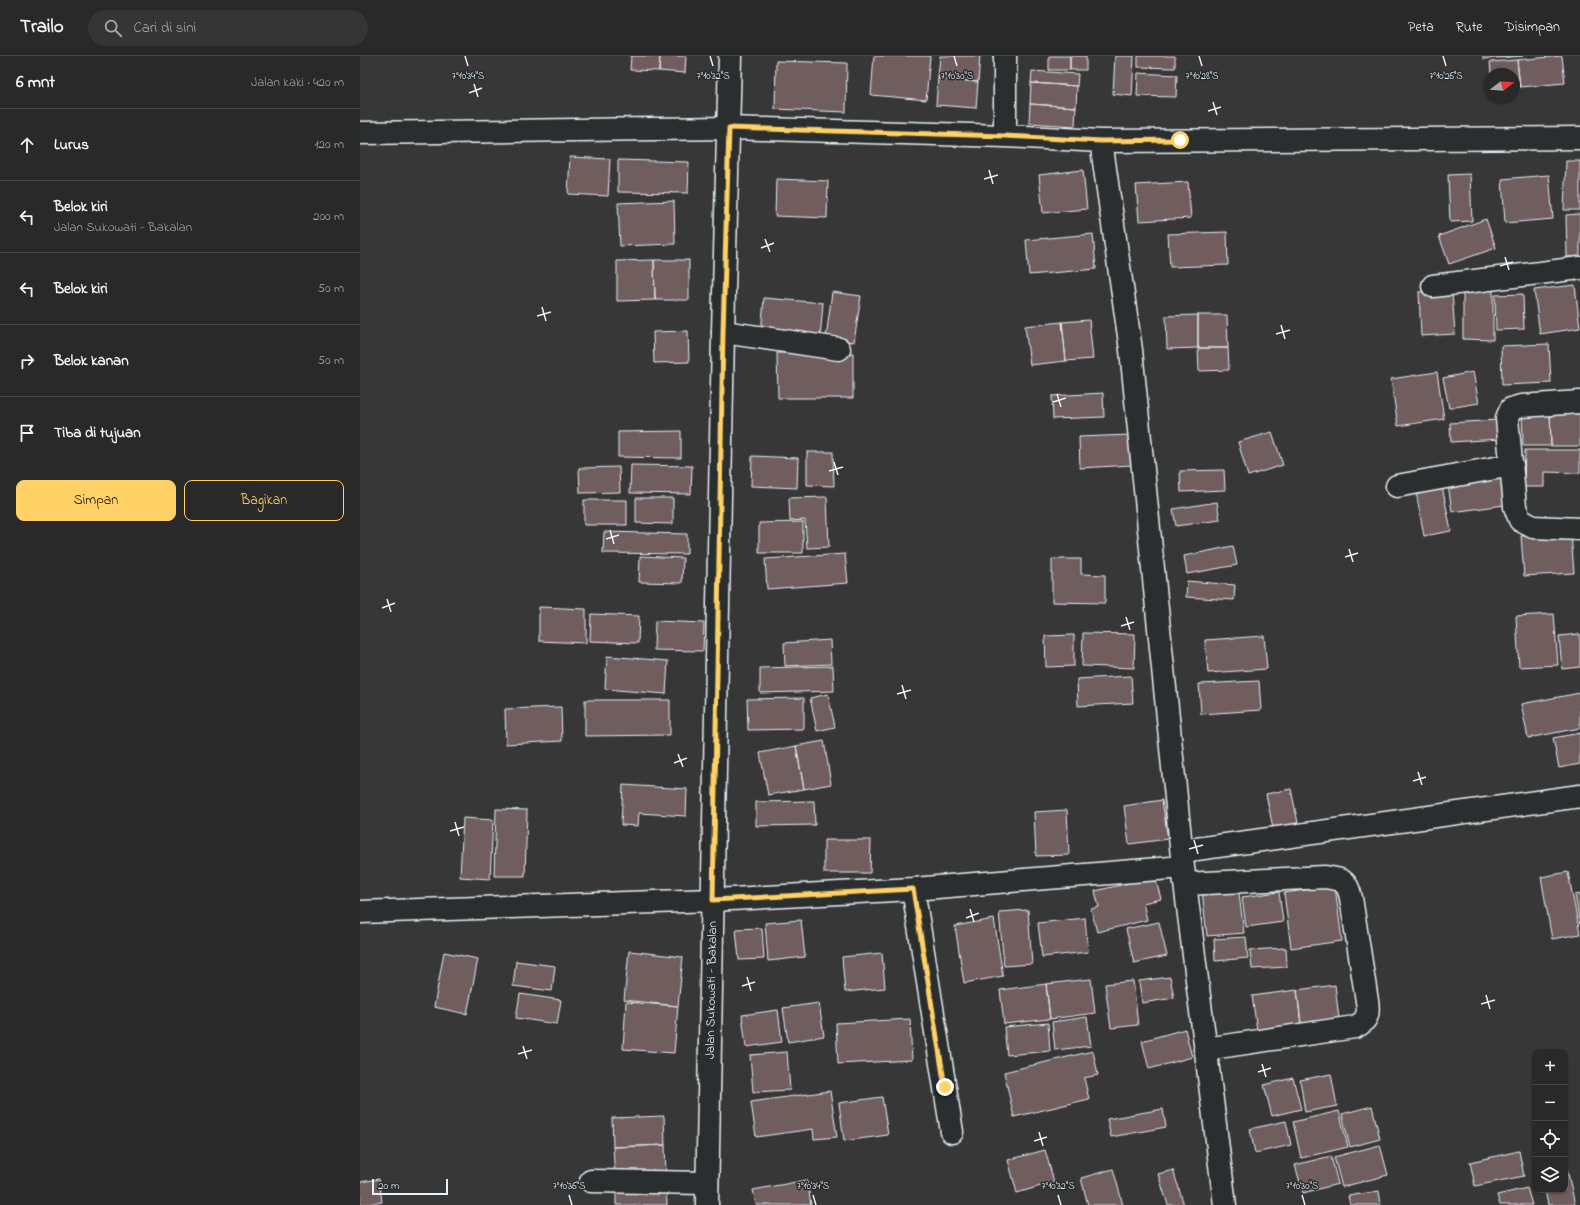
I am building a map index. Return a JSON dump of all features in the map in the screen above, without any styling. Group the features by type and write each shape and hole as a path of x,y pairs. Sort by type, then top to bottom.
{"street":[{"name":"Jalan Sukowati - Bakalan","path":"707,1205 723,332 730,56"},
{"path":"1005,56 1005,136"},
{"path":"360,133 729,128 1005,136 1101,141 1580,138"},
{"path":"1101,141 1131,350 1183,867 1225,1205"},
{"path":"1434,286 1580,268"},
{"path":"723,332 840,349"},
{"path":"1580,402 1521,406 1511,409 1508,418 1515,507 1522,522 1533,527 1580,529"},
{"path":"1397,486 1512,465"},
{"path":"360,912 713,900 913,889 1183,867 1580,796"},
{"path":"1183,867 1325,878 1343,881 1348,887 1351,898 1367,1001 1367,1017 1364,1022 1355,1027 1205,1049"},
{"path":"913,889 952,1132"},
{"path":"591,1182 707,1183"}],"building":[{"path":"631,56 660,56 659,71 630,70"},
{"path":"660,56 686,56 685,73 659,71"},
{"path":"874,56 930,56 926,100 871,95"},
{"path":"940,56 980,56 978,82 938,78"},
{"path":"1049,56 1070,56 1070,70 1049,70"},
{"path":"1070,56 1086,56 1086,70 1070,70"},
{"path":"1115,56 1134,56 1132,96 1113,94"},
{"path":"1138,56 1175,56 1175,68 1138,67"},
{"path":"1483,56 1523,56 1483,59"},
{"path":"1562,56 1565,83 1520,87 1520,68 1518,68 1517,60"},
{"path":"1517,60 1518,68 1490,68 1490,62"},
{"path":"776,61 847,63 846,112 775,109"},
{"path":"1032,71 1078,74 1077,86 1031,83"},
{"path":"1138,73 1177,75 1176,97 1137,96"},
{"path":"938,78 978,82 976,108 936,105"},
{"path":"1031,83 1077,86 1076,107 1030,104"},
{"path":"1030,104 1076,107 1075,126 1029,123"},
{"path":"570,157 610,159 608,196 568,194"},
{"path":"618,160 689,162 688,193 618,192"},
{"path":"1566,161 1580,161 1580,210 1564,210"},
{"path":"1083,170 1087,209 1043,213 1039,175"},
{"path":"1470,174 1472,221 1450,222 1448,175"},
{"path":"1549,175 1553,219 1505,223 1502,179"},
{"path":"776,179 828,181 827,218 775,216"},
{"path":"1188,182 1191,218 1139,221 1136,185"},
{"path":"674,201 675,244 620,246 618,203"},
{"path":"1580,214 1580,257 1567,257 1566,215"},
{"path":"1486,219 1496,248 1449,264 1439,236"},
{"path":"1227,232 1228,265 1170,267 1168,234"},
{"path":"1093,234 1096,269 1029,275 1026,240"},
{"path":"654,260 655,300 617,301 617,261"},
{"path":"654,260 689,260 689,300 655,300"},
{"path":"1575,285 1580,328 1540,334 1534,290"},
{"path":"1493,290 1493,340 1463,339 1463,291"},
{"path":"1452,291 1455,334 1421,336 1419,292"},
{"path":"832,292 861,296 854,342 826,338"},
{"path":"1523,294 1524,329 1496,330 1495,295"},
{"path":"764,298 823,303 820,339 761,334"},
{"path":"1198,315 1198,348 1167,349 1166,316"},
{"path":"1198,315 1227,315 1228,348 1198,348"},
{"path":"1089,320 1093,359 1066,361 1062,322"},
{"path":"1062,322 1066,361 1030,365 1025,326"},
{"path":"688,331 689,362 654,363 653,332"},
{"path":"1549,344 1551,383 1502,385 1501,346"},
{"path":"1198,348 1228,348 1229,370 1199,371"},
{"path":"777,353 853,353 853,398 778,398"},
{"path":"1437,372 1444,419 1398,426 1391,379"},
{"path":"1473,372 1479,403 1449,408 1443,378"},
{"path":"1103,393 1104,417 1053,419 1052,396"},
{"path":"1522,407 1550,407 1551,446 1523,446"},
{"path":"1550,407 1580,407 1580,446 1551,446"},
{"path":"1499,420 1500,439 1451,442 1450,423"},
{"path":"681,431 681,458 618,457 618,432"},
{"path":"1272,432 1283,465 1248,476 1238,442"},
{"path":"1130,435 1132,465 1080,468 1079,437"},
{"path":"1525,450 1580,450 1580,473 1544,472 1544,487 1524,487"},
{"path":"807,452 833,452 834,486 807,485"},
{"path":"752,456 798,458 797,488 751,486"},
{"path":"631,465 692,466 691,494 630,493"},
{"path":"619,467 620,492 580,493 579,468"},
{"path":"1224,470 1225,490 1181,492 1180,471"},
{"path":"1508,476 1512,504 1452,512 1448,484"},
{"path":"1442,486 1451,531 1424,536 1416,492"},
{"path":"827,497 829,547 807,548 805,520 790,521 789,498"},
{"path":"636,498 673,498 673,524 636,523"},
{"path":"584,500 627,500 627,525 584,525"},
{"path":"1217,502 1220,520 1176,526 1173,509"},
{"path":"803,522 803,553 759,553 759,523"},
{"path":"604,532 687,534 687,554 603,553"},
{"path":"1571,533 1574,573 1524,576 1521,536"},
{"path":"1233,546 1237,565 1187,574 1184,556"},
{"path":"845,554 848,583 767,589 765,559"},
{"path":"640,556 683,558 682,583 639,582"},
{"path":"1052,559 1081,559 1081,574 1105,575 1105,603 1052,602"},
{"path":"1187,581 1235,585 1234,600 1186,597"},
{"path":"539,607 586,609 586,643 539,641"},
{"path":"591,614 639,616 638,643 590,641"},
{"path":"1554,614 1558,665 1519,667 1516,616"},
{"path":"655,621 704,623 703,651 654,650"},
{"path":"1083,633 1135,634 1134,668 1082,666"},
{"path":"1580,634 1580,667 1562,669 1559,636"},
{"path":"1074,635 1074,666 1046,667 1045,636"},
{"path":"1264,636 1267,669 1208,673 1205,640"},
{"path":"830,640 831,664 785,666 784,643"},
{"path":"607,656 668,661 666,694 605,689"},
{"path":"833,666 834,691 760,693 760,668"},
{"path":"1131,676 1133,703 1078,706 1077,679"},
{"path":"1259,681 1261,710 1201,714 1199,684"},
{"path":"1580,693 1580,728 1528,738 1521,704"},
{"path":"828,694 835,727 817,731 810,698"},
{"path":"804,698 804,729 748,730 747,699"},
{"path":"585,700 670,700 670,735 585,736"},
{"path":"561,707 562,741 506,744 505,709"},
{"path":"1580,733 1580,764 1559,768 1553,738"},
{"path":"824,741 831,784 804,789 796,746"},
{"path":"796,746 804,789 768,795 760,753"},
{"path":"623,785 687,789 686,816 639,813 638,826 621,825"},
{"path":"1291,789 1298,823 1273,828 1266,794"},
{"path":"1162,800 1168,839 1129,844 1124,806"},
{"path":"814,801 815,825 756,826 756,802"},
{"path":"496,809 527,810 525,876 494,876"},
{"path":"1067,810 1069,855 1036,856 1034,812"},
{"path":"463,818 493,820 490,879 460,877"},
{"path":"824,840 871,840 870,873 824,873"},
{"path":"1568,872 1580,934 1552,939 1541,877"},
{"path":"1155,877 1161,899 1143,903 1147,920 1097,932 1091,909 1099,907 1095,891"},
{"path":"1238,886 1244,933 1207,936 1202,890"},
{"path":"1335,886 1342,941 1291,948 1284,893"},
{"path":"1279,892 1283,922 1246,927 1242,897"},
{"path":"1580,894 1580,924 1575,895"},
{"path":"1028,910 1032,964 1004,966 999,912"},
{"path":"1085,918 1088,952 1042,957 1038,923"},
{"path":"994,919 1003,976 964,983 955,926"},
{"path":"801,920 805,957 768,961 765,923"},
{"path":"1159,922 1167,956 1134,963 1126,929"},
{"path":"762,928 764,959 739,960 736,929"},
{"path":"1246,937 1248,958 1215,961 1214,939"},
{"path":"1286,948 1287,967 1252,969 1250,950"},
{"path":"629,951 683,957 678,1006 624,1000"},
{"path":"444,952 478,959 467,1014 434,1007"},
{"path":"882,953 885,988 845,992 842,957"},
{"path":"516,961 555,966 552,991 513,986"},
{"path":"1170,977 1174,998 1142,1003 1139,981"},
{"path":"1091,979 1095,1013 1050,1019 1046,984"},
{"path":"1133,981 1138,1025 1111,1028 1105,984"},
{"path":"1046,984 1050,1019 1004,1024 1000,990"},
{"path":"1335,985 1339,1019 1301,1024 1297,990"},
{"path":"1297,990 1301,1024 1257,1030 1252,996"},
{"path":"520,994 561,1000 557,1024 516,1018"},
{"path":"626,1002 678,1006 674,1053 623,1049"},
{"path":"819,1003 824,1036 788,1042 783,1008"},
{"path":"778,1010 782,1042 746,1047 742,1015"},
{"path":"1087,1017 1091,1046 1055,1050 1052,1022"},
{"path":"910,1019 912,1060 838,1064 836,1023"},
{"path":"1048,1023 1050,1051 1007,1055 1004,1027"},
{"path":"1185,1029 1192,1057 1149,1069 1142,1041"},
{"path":"1093,1051 1098,1075 1084,1078 1089,1099 1014,1117 1004,1072"},
{"path":"787,1052 790,1090 753,1092 750,1055"},
{"path":"1331,1074 1337,1106 1305,1112 1300,1080"},
{"path":"1293,1078 1301,1109 1272,1116 1264,1085"},
{"path":"830,1091 837,1137 814,1139 813,1129 756,1137 751,1102"},
{"path":"882,1097 888,1135 844,1141 839,1103"},
{"path":"1372,1106 1380,1139 1350,1147 1342,1114"},
{"path":"1163,1109 1166,1127 1111,1137 1107,1119"},
{"path":"1339,1111 1348,1147 1301,1158 1293,1122"},
{"path":"664,1116 665,1145 613,1147 612,1118"},
{"path":"1286,1121 1291,1145 1255,1153 1250,1129"},
{"path":"665,1145 666,1175 615,1177 613,1147"},
{"path":"1380,1145 1388,1175 1342,1187 1334,1157"},
{"path":"1045,1150 1054,1182 1017,1193 1008,1160"},
{"path":"1519,1151 1524,1176 1475,1186 1470,1162"},
{"path":"1331,1156 1338,1184 1303,1193 1295,1165"},
{"path":"1113,1169 1123,1205 1088,1205 1081,1178"},
{"path":"1173,1170 1184,1205 1168,1205 1158,1174"},
{"path":"1568,1174 1575,1205 1548,1205 1546,1193 1568,1193"},
{"path":"379,1179 382,1202 360,1205 360,1182"},
{"path":"807,1180 811,1205 756,1205 753,1190"},
{"path":"666,1187 667,1205 616,1205 616,1190"},
{"path":"1527,1188 1532,1205 1500,1205 1497,1195"},
{"path":"1379,1191 1381,1205 1350,1205 1348,1196"}],"route":[{"path":"945,1087 913,889 713,900 723,332 729,128 1005,136 1101,141 1180,140"}]}
